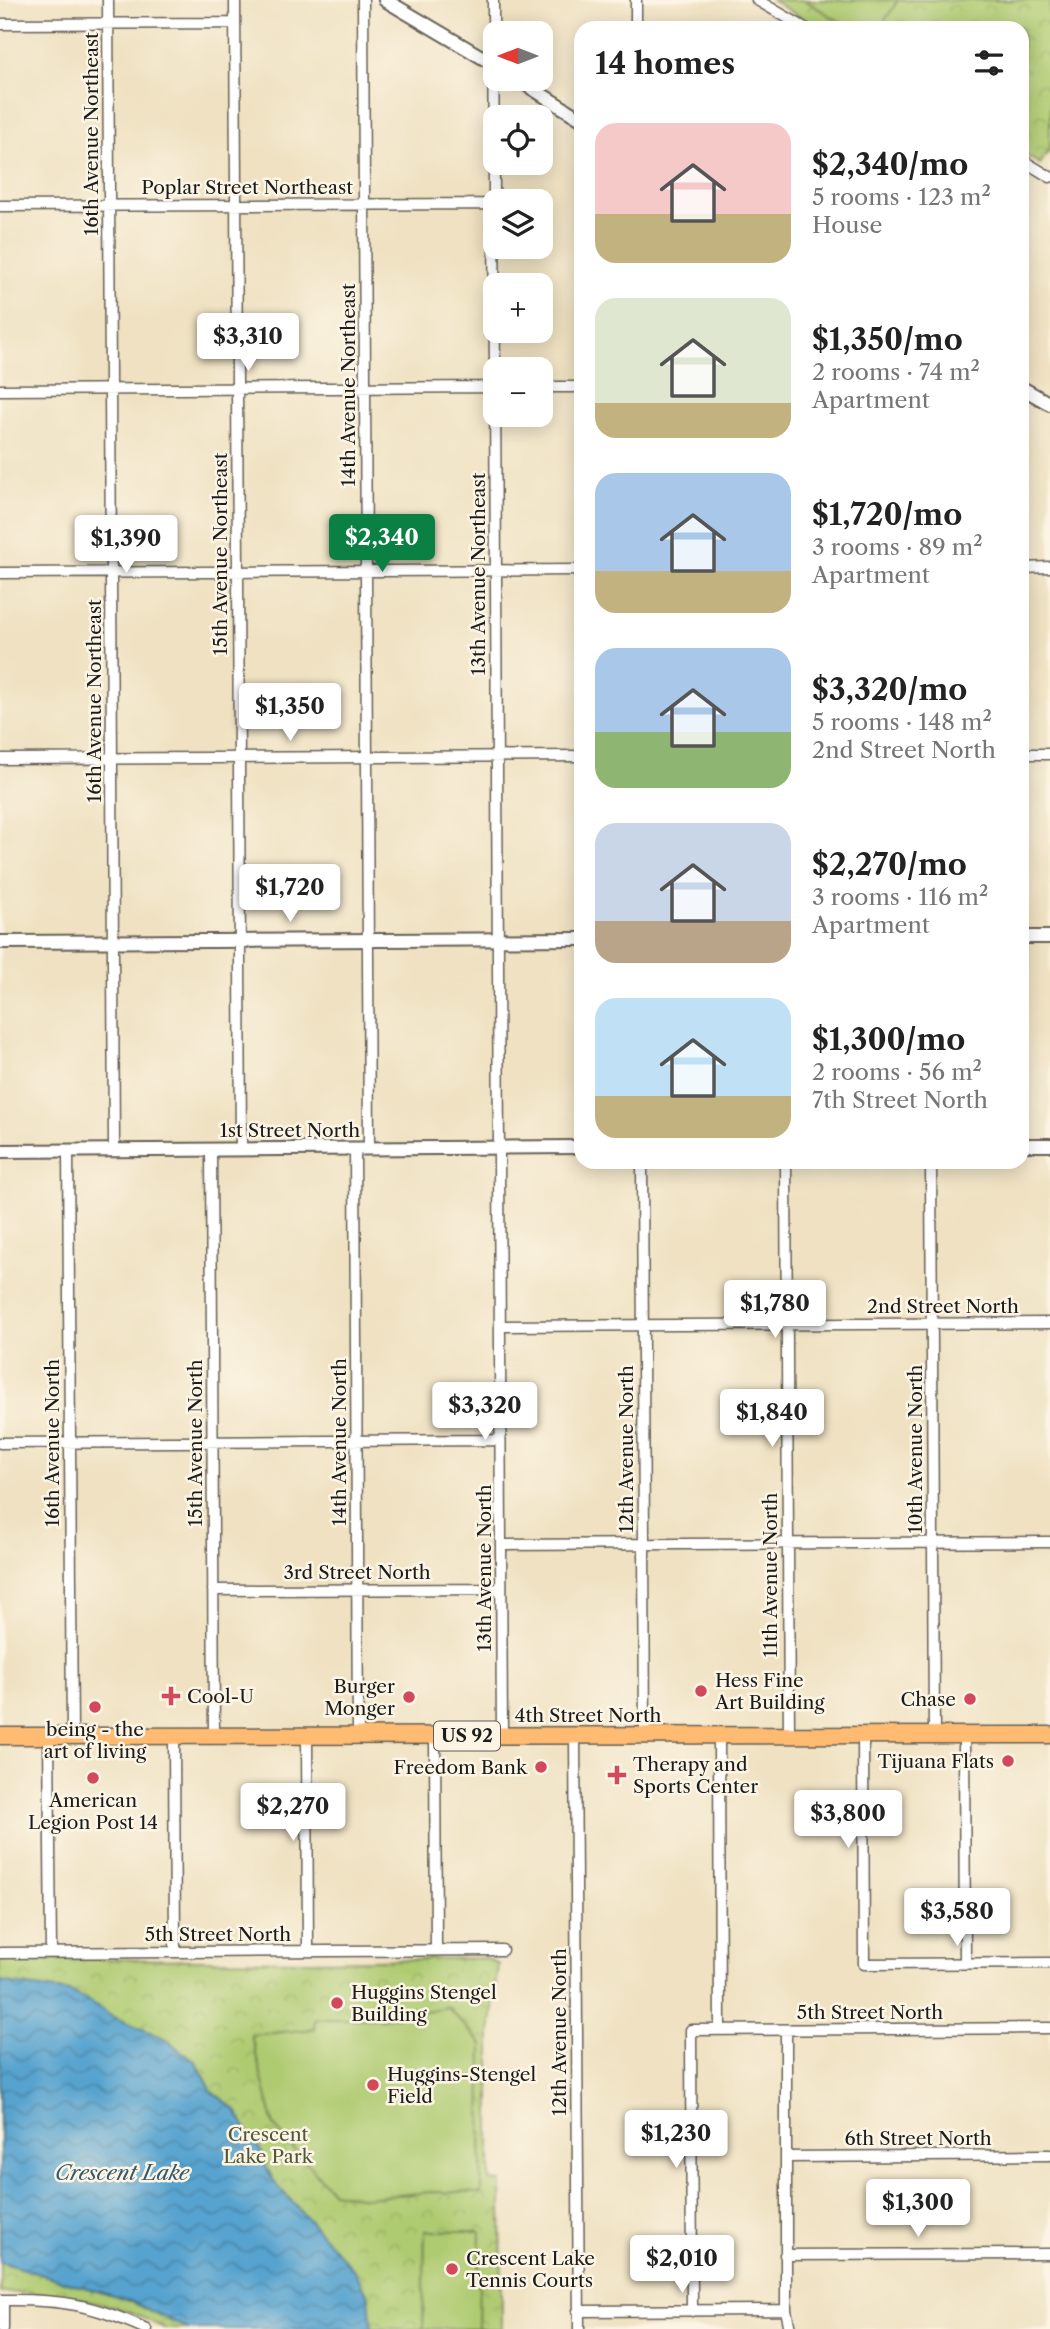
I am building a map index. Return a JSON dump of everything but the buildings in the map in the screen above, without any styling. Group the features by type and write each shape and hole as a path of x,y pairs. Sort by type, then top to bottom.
{"main road":[{"name":"4th Street North","path":"0,1736 1050,1735"}],"street":[{"name":"16th Avenue Northeast","path":"108,0 114,1150"},
{"name":"15th Avenue Northeast","path":"235,0 241,1149"},
{"name":"14th Avenue Northeast","path":"363,0 369,1149"},
{"path":"385,0 483,58"},
{"name":"13th Avenue Northeast","path":"493,0 493,21"},
{"path":"636,0 636,21"},
{"path":"757,0 792,21"},
{"path":"779,14 779,21"},
{"path":"0,24 235,23"},
{"name":"13th Avenue Northeast","path":"494,91 494,189"},
{"path":"536,91 574,115"},
{"path":"1029,164 1050,177"},
{"name":"Poplar Street Northeast","path":"0,206 483,204"},
{"name":"13th Avenue Northeast","path":"494,259 495,357"},
{"path":"0,390 483,387"},
{"path":"553,387 574,387"},
{"path":"1029,392 1050,404"},
{"name":"13th Avenue Northeast","path":"495,427 499,1148"},
{"path":"1029,568 1050,567"},
{"path":"0,573 574,570"},
{"path":"1029,754 1050,754"},
{"path":"0,760 574,756"},
{"path":"1029,937 1050,937"},
{"path":"0,942 574,939"},
{"path":"1029,1145 1050,1145"},
{"name":"1st Street North","path":"0,1151 574,1147"},
{"name":"13th Avenue North","path":"499,1148 502,1736"},
{"name":"14th Avenue North","path":"355,1149 358,1736"},
{"name":"16th Avenue North","path":"68,1150 72,1736"},
{"name":"15th Avenue North","path":"211,1150 214,1736"},
{"name":"12th Avenue North","path":"642,1169 645,1736"},
{"name":"11th Avenue North","path":"786,1169 789,1736"},
{"name":"10th Avenue North","path":"931,1169 934,1735"},
{"name":"2nd Street North","path":"500,1326 1050,1323"},
{"path":"0,1443 500,1440"},
{"path":"501,1545 1050,1542"},
{"name":"3rd Street North","path":"214,1590 501,1589"},
{"path":"964,1735 965,1963"},
{"path":"49,1736 51,1952"},
{"path":"174,1736 176,1952"},
{"path":"307,1736 308,1951"},
{"path":"435,1736 436,1950"},
{"name":"12th Avenue North","path":"575,1736 579,2329"},
{"path":"719,1736 720,2030"},
{"path":"863,1736 864,1964 1050,1963"},
{"name":"5th Street North","path":"0,1952 502,1950"},
{"name":"5th Street North","path":"692,2311 691,2030 1050,2028"},
{"path":"786,2030 785,2255 786,2310 790,2329"},
{"name":"6th Street North","path":"786,2157 1050,2155"},
{"path":"785,2255 1050,2253"},
{"path":"3,2329 1,2300 62,2300 108,2312 146,2329"},
{"path":"579,2311 786,2310"}],"green space":[{"path":"772,0 1050,0 1050,149 1040,164 1029,157 1029,21 806,21"},
{"path":"804,0 898,0 884,21 839,21"},
{"name":"Crescent Lake Park","path":"0,1958 313,1961 486,1958 498,1964 490,2033 490,2181 501,2182 502,2329 166,2329 125,2311 86,2299 45,2294 0,2293"},
{"name":"Huggins-Stengel Field","path":"447,2007 482,2044 481,2193 431,2192 365,2198 333,2192 274,2126 251,2035 314,2029 315,2019 381,2019"},
{"path":"425,2231 480,2231 478,2329 423,2329"}],"water":[{"name":"Crescent Lake","path":"0,1982 70,1992 90,2001 111,2016 162,2037 196,2062 212,2091 237,2111 251,2138 263,2153 266,2167 275,2183 355,2271 369,2297 372,2329 188,2329 130,2301 0,2262"}],"place":[{"name":"Hess Fine Art Building","path":"701,1691"},
{"name":"Cool-U","path":"171,1696"},
{"name":"Burger Monger","path":"409,1697"},
{"name":"Chase","path":"970,1699"},
{"name":"being - the art of living","path":"95,1707"},
{"name":"Tijuana Flats","path":"1008,1761"},
{"name":"Freedom Bank","path":"541,1767"},
{"name":"Therapy and Sports Center","path":"617,1775"},
{"name":"American Legion Post 14","path":"93,1778"},
{"name":"Huggins Stengel Building","path":"337,2003"},
{"name":"Huggins-Stengel Field","path":"373,2085"},
{"name":"Crescent Lake Tennis Courts","path":"452,2269"}]}
